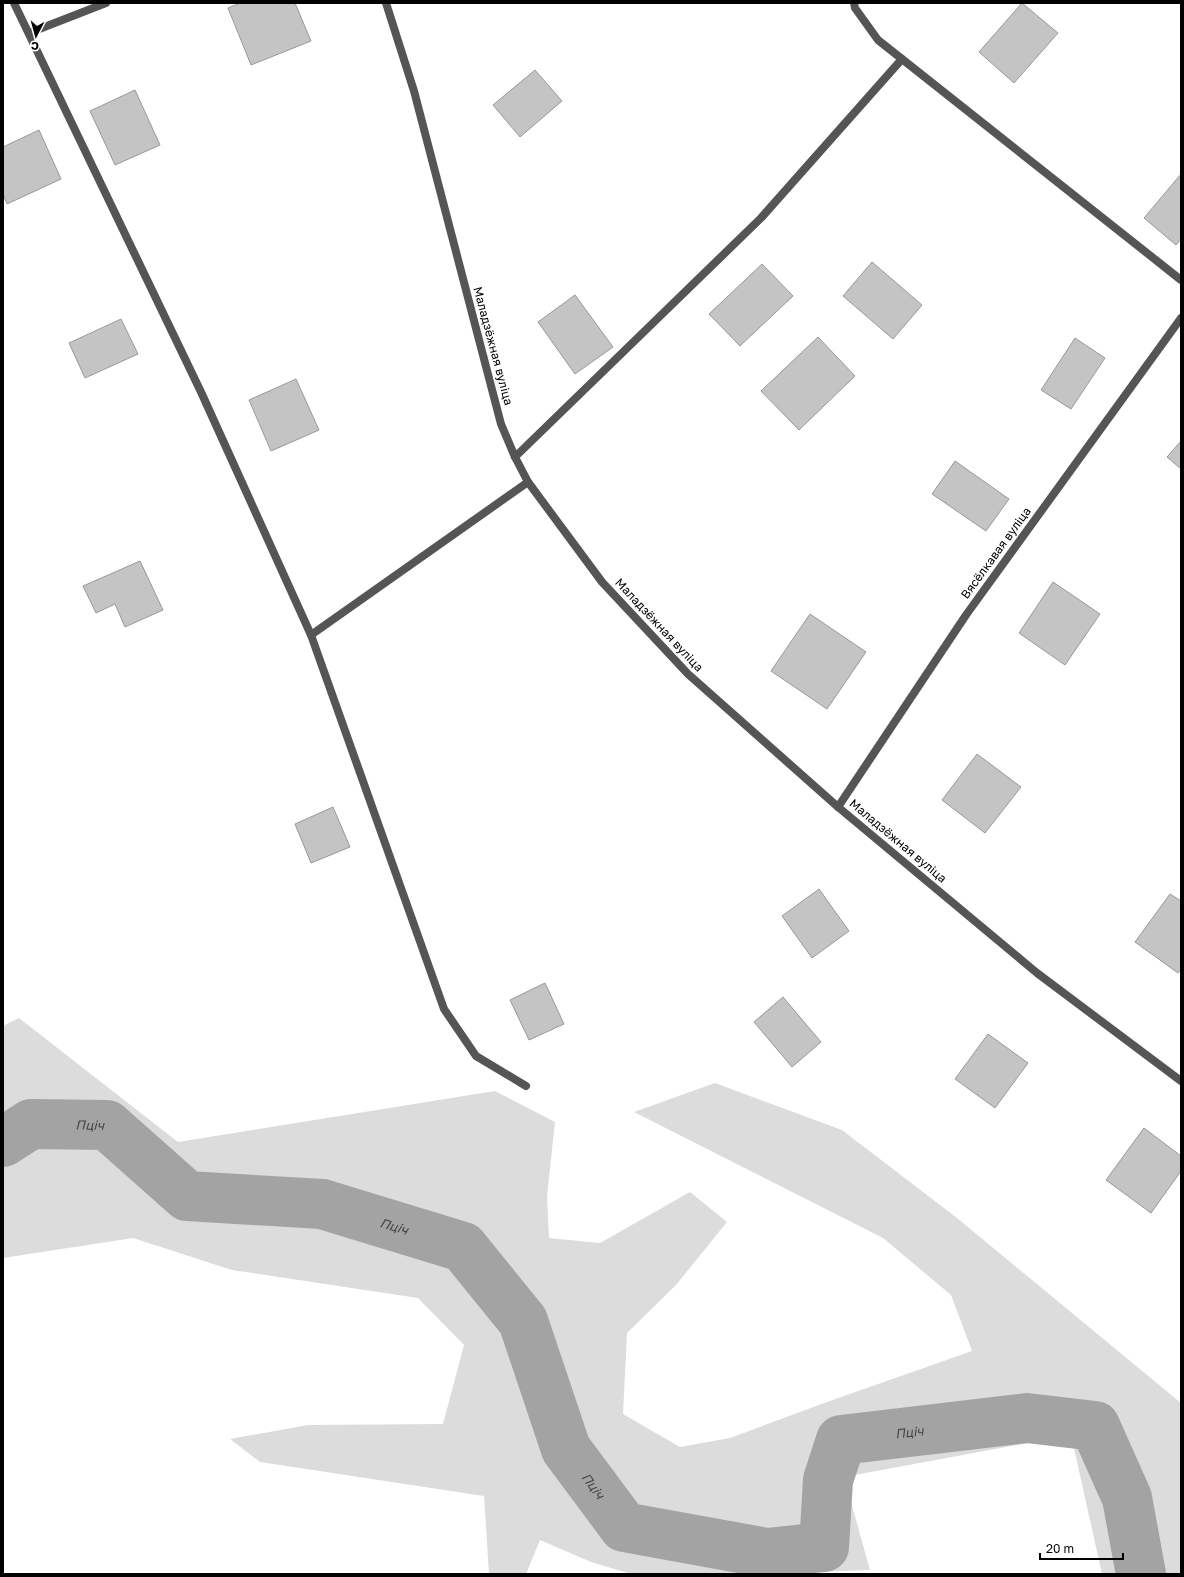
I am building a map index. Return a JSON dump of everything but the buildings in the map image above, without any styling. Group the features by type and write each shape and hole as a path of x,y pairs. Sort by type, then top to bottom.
{"street":[{"path":"14,3 201,392 311,635 444,1009 476,1056 526,1086"},
{"path":"29,33 106,3"},
{"name":"Маладзёжная вуліца","path":"386,3 414,91 501,424 514,457 528,482 602,582 688,674 838,807 1037,972 1181,1081"},
{"path":"854,3 855,8 878,40 1181,280"},
{"path":"514,457 761,218 902,59"},
{"name":"Вясёлкавая вуліца","path":"838,807 966,615 1181,318"},
{"path":"311,635 528,482"}],"shaded area":[{"path":"19,1018 178,1142 495,1091 555,1122 547,1196 549,1238 600,1243 690,1192 727,1222 676,1285 627,1333 623,1414 680,1447 730,1438 972,1351 951,1295 883,1238 634,1112 715,1083 842,1130 957,1218 1181,1403 1181,1574 1102,1574 1071,1435 844,1477 870,1570 763,1574 631,1574 591,1562 540,1540 526,1574 489,1574 484,1496 260,1462 230,1439 308,1425 443,1424 464,1345 418,1298 232,1270 133,1238 3,1258 3,1026"}],"waterway":[{"name":"Пціч","path":"3,1142 31,1124 107,1125 187,1196 322,1204 463,1247 523,1321 566,1449 624,1527 767,1553 824,1547 828,1480 841,1440 1027,1418 1095,1426 1127,1498 1141,1574"}]}
